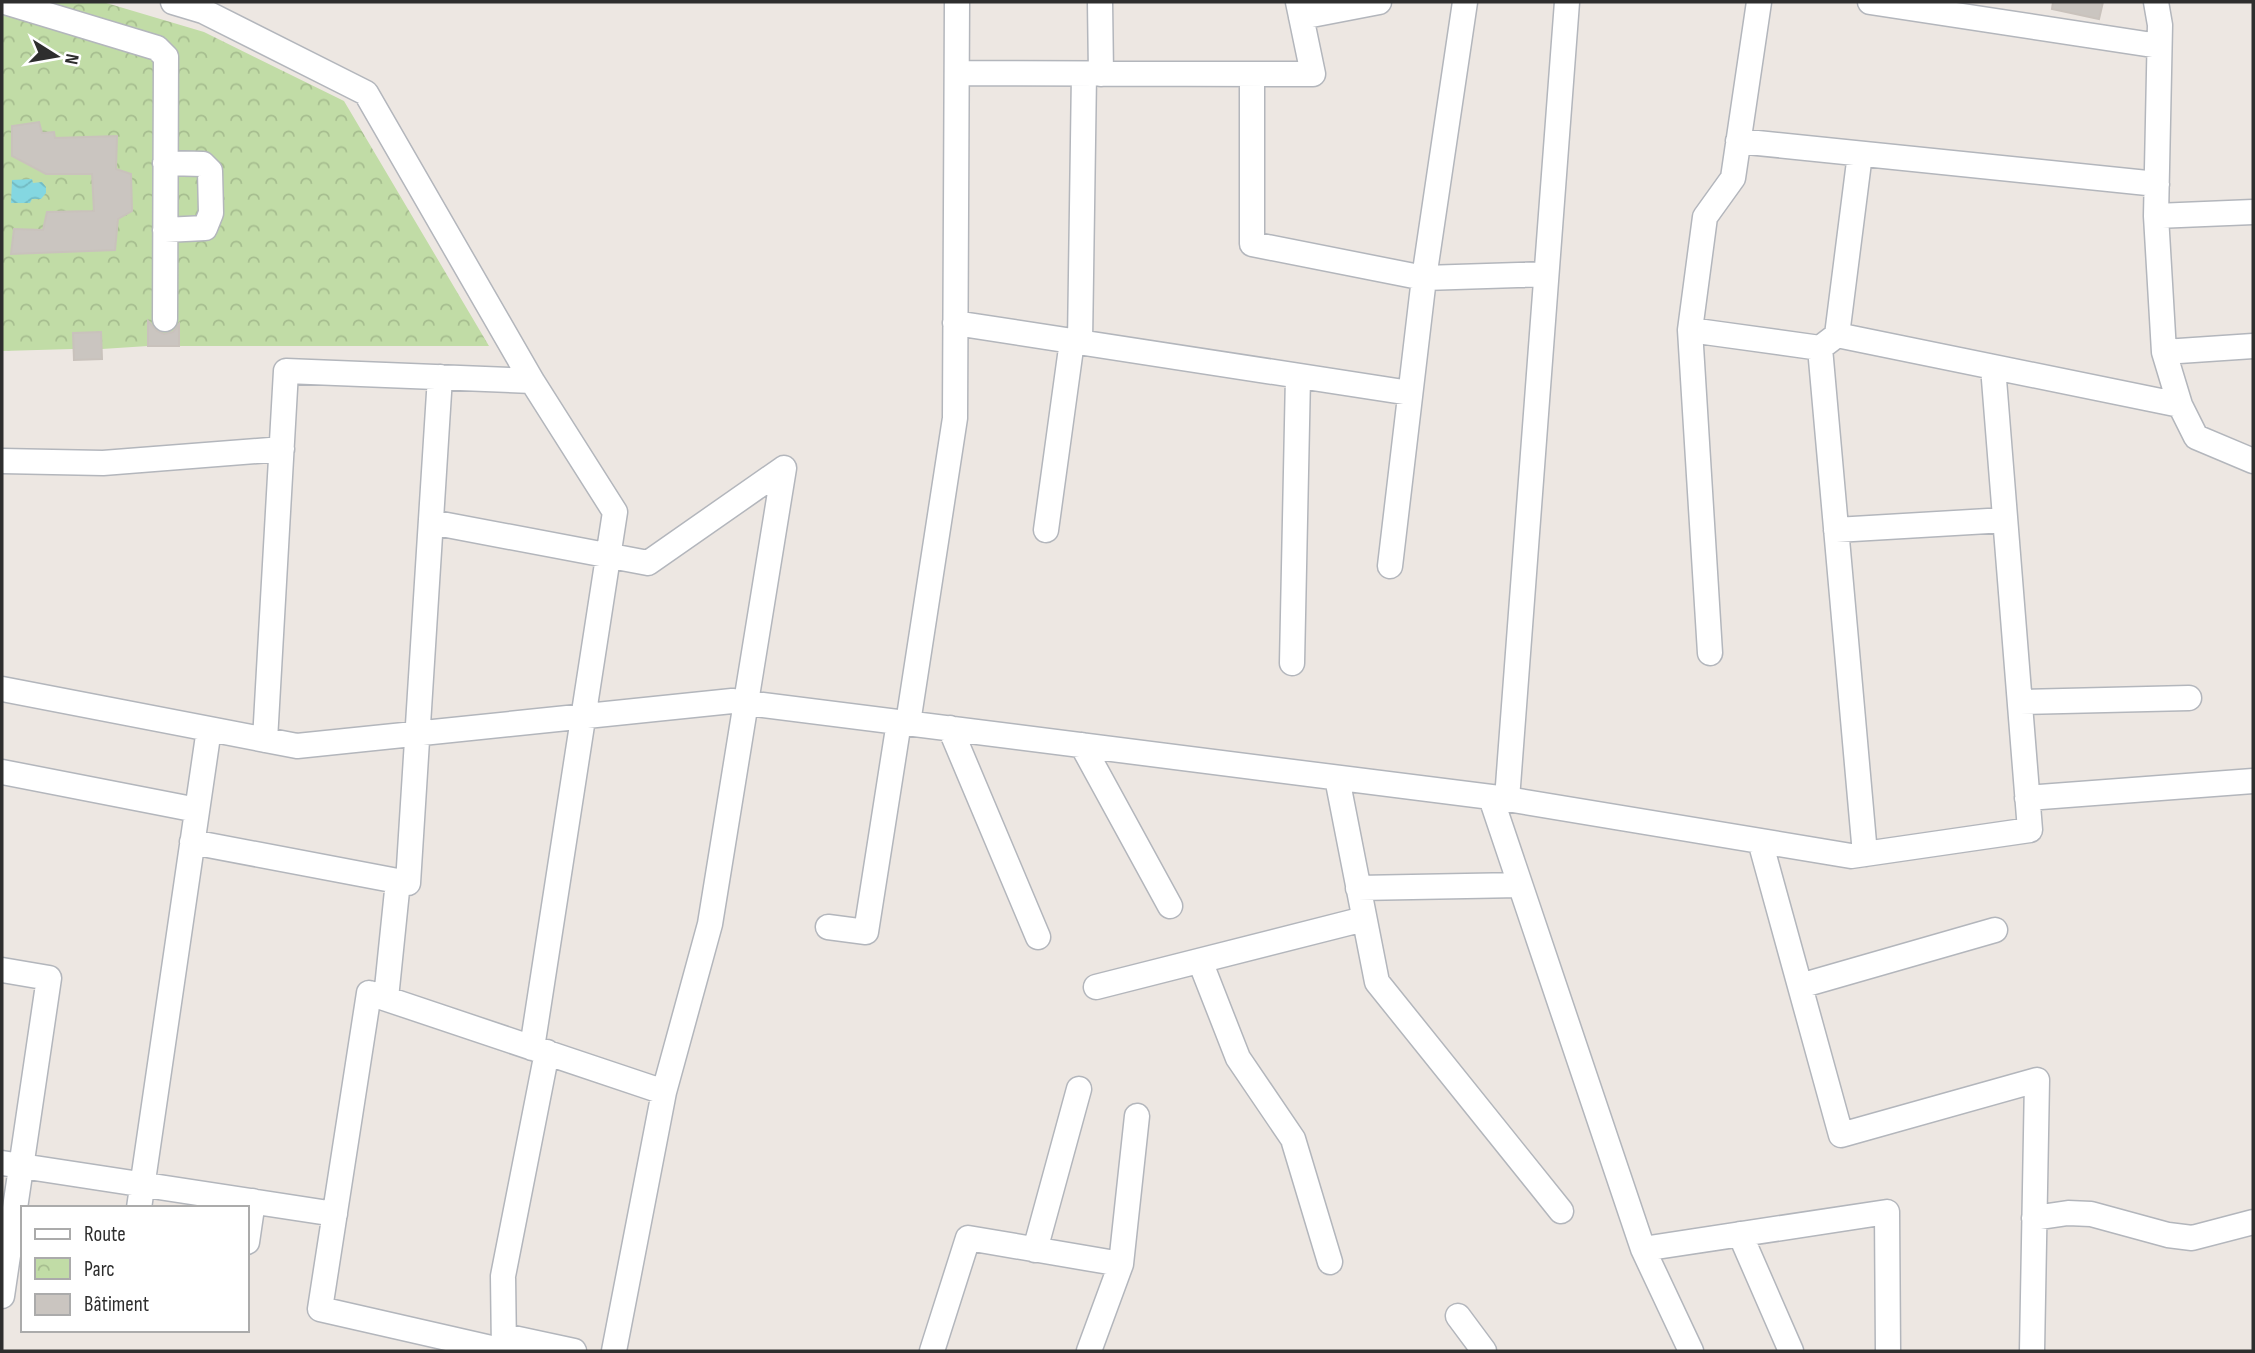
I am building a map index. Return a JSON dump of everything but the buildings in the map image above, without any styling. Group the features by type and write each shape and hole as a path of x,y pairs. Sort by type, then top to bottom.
{"street":[{"path":"5,2 157,48 166,57 165,319"},
{"path":"173,2 203,11 366,93 532,381 615,512 584,716 540,1050 503,1276 504,1346"},
{"path":"828,927 866,932 955,418 957,2"},
{"path":"1046,530 1076,342 1100,2"},
{"path":"958,73 1312,75 1299,10 1379,2"},
{"path":"1390,566 1424,278 1465,2"},
{"path":"1567,2 1546,274 1499,798 1521,885 1643,1249 1691,1351"},
{"path":"1710,653 1690,330 1705,218 1733,178 1759,2"},
{"path":"1870,2 2159,46"},
{"path":"2156,2 2160,25 2156,216 2164,352 2179,405 2196,437 2253,461"},
{"path":"1252,74 1252,244 1424,278 1546,274"},
{"path":"1738,141 2157,184"},
{"path":"1860,154 1828,342 1836,530 1865,854"},
{"path":"165,163 203,164 210,171 211,214 205,228 165,230"},
{"path":"2156,216 2253,212"},
{"path":"956,323 1410,393"},
{"path":"1690,330 1828,342 1993,367 2179,405"},
{"path":"2164,352 2253,346"},
{"path":"2,689 297,746 732,701 1499,798 1851,856 2030,830 1993,367"},
{"path":"265,740 286,371 532,381"},
{"path":"1292,663 1298,376"},
{"path":"192,842 408,883 440,377"},
{"path":"2,461 103,463 282,449"},
{"path":"431,522 648,562 784,468 710,924 664,1092 614,1351"},
{"path":"1836,530 2006,520"},
{"path":"2020,702 2189,698"},
{"path":"950,728 1038,937"},
{"path":"141,1196 209,729"},
{"path":"1082,745 1170,906"},
{"path":"2,772 197,810"},
{"path":"1337,778 1377,982 1562,1211"},
{"path":"2027,798 2253,781"},
{"path":"1760,841 1841,1135 2036,1080 2032,1351"},
{"path":"386,998 398,881"},
{"path":"1358,888 1521,885"},
{"path":"1096,987 1364,919"},
{"path":"1800,986 1994,930"},
{"path":"1200,961 1238,1058 1293,1139 1330,1262"},
{"path":"2,970 49,978 11,1164 2,1296"},
{"path":"574,1351 504,1346 320,1309 369,993 664,1092"},
{"path":"1035,1250 1079,1089"},
{"path":"1090,1351 1121,1264 1137,1116"},
{"path":"11,1164 141,1196 253,1201 335,1214"},
{"path":"248,1235 253,1201"},
{"path":"1643,1249 1887,1212 1888,1351"},
{"path":"2034,1218 2068,1213 2091,1214 2168,1235 2193,1238 2253,1222"},
{"path":"1740,1234 1791,1351"},
{"path":"932,1351 968,1238 1121,1264"},
{"path":"1458,1316 1484,1351"}],"green space":[{"path":"2,2 103,2 204,32 344,101 489,346 148,346 102,349 102,359 74,360 73,349 2,351"}],"water":[{"path":"32,179 33,183 42,182 46,187 46,193 41,199 32,199 30,203 11,203 12,180"}]}
